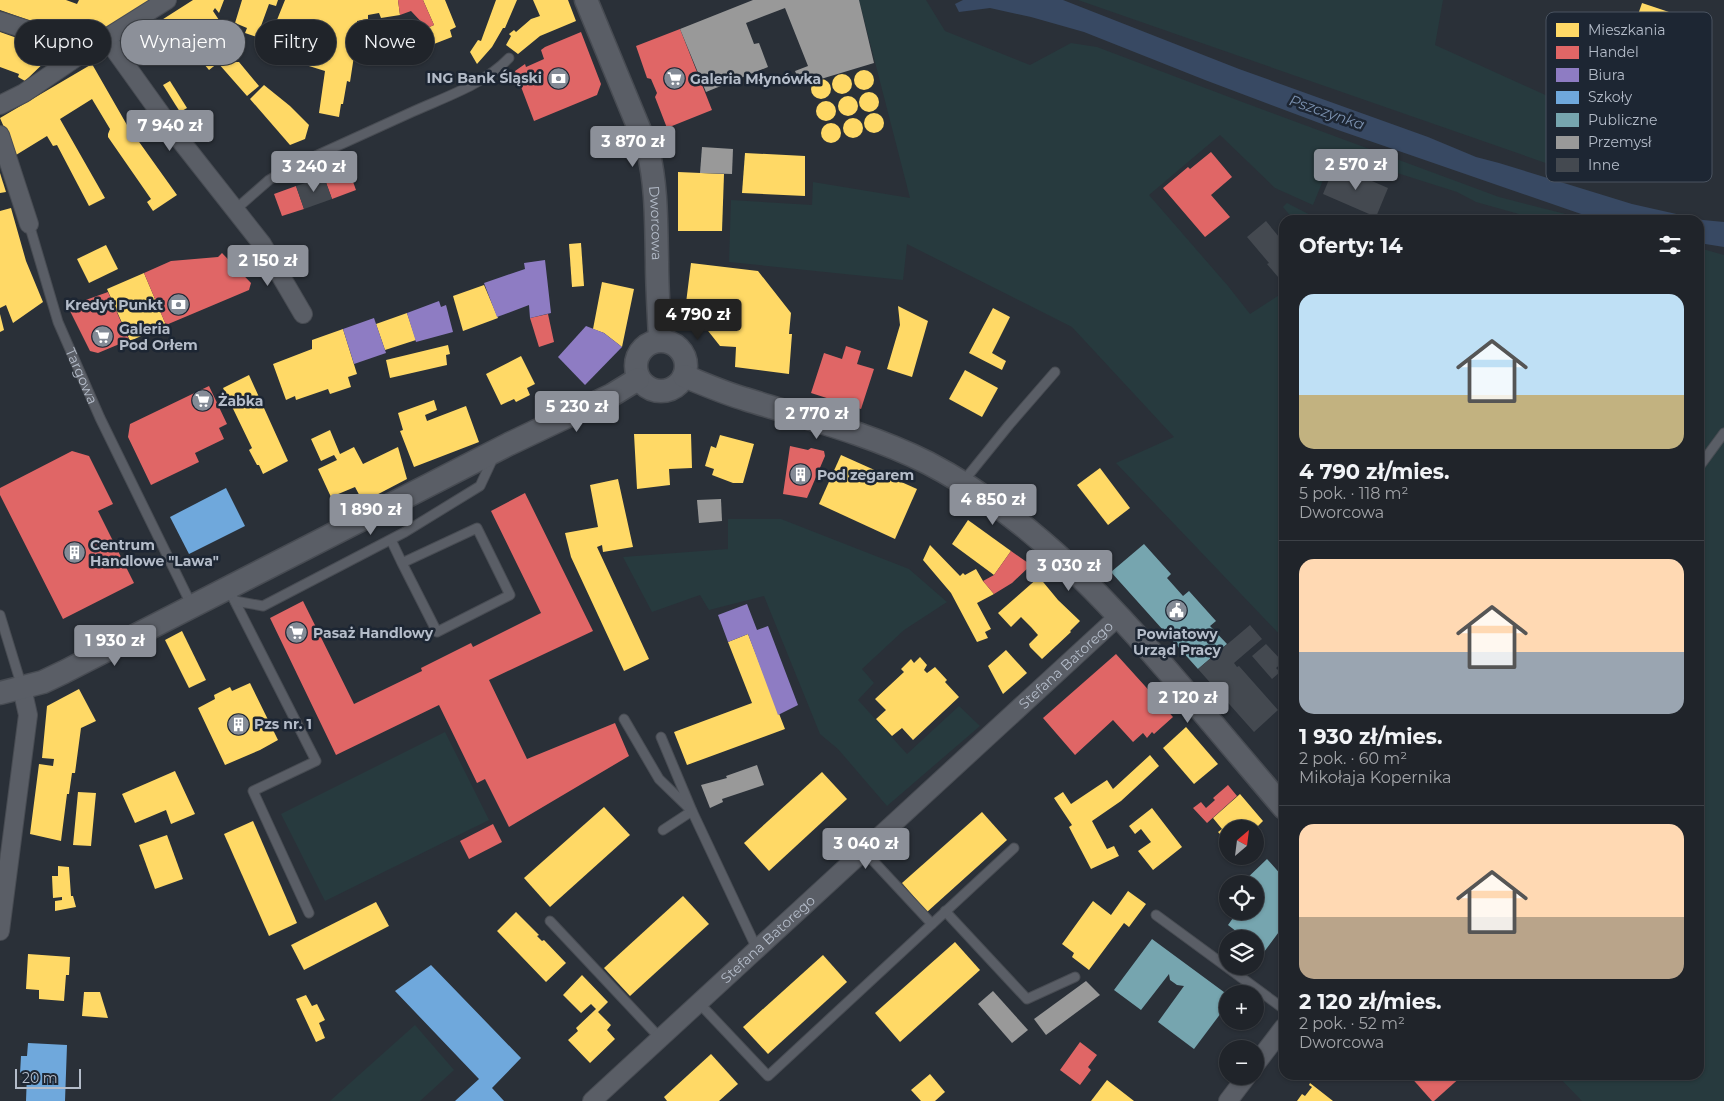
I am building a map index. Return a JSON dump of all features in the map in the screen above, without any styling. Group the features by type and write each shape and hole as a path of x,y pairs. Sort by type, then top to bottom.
{"street":[{"path":"111,36 167,0"},
{"name":"Dworcowa","path":"586,0 648,150 654,174 660,340"},
{"path":"0,21 15,26"},
{"path":"111,45 173,130 262,244 303,314"},
{"path":"0,105 24,94 65,65"},
{"name":"Targowa","path":"0,135 29,224"},
{"path":"668,341 680,349 686,363 684,376 676,387 664,391 650,389 638,379 635,367 639,351 652,342 668,341"},
{"path":"684,376 742,399 816,420 894,449 927,463 1001,509 1045,543 1102,597 1148,648 1279,802"},
{"path":"0,693 43,682 192,606 232,595 496,451 612,395 638,379"},
{"name":"Stefana Batorego","path":"592,1101 1119,616"},
{"path":"0,931 28,715 22,688"},
{"path":"1264,1053 1279,1034"},
{"path":"1228,1101 1240,1085"}],"lane":[{"path":"236,209 269,180 289,168 455,93 485,78 500,68 509,58"},
{"name":"Targowa","path":"29,224 58,322 100,418 192,606"},
{"path":"962,483 1008,425 1055,372"},
{"path":"1704,460 1724,433"},
{"path":"232,595 263,606 391,540 480,486 496,451"},
{"path":"391,540 402,563 437,632 510,595 477,528 402,563"},
{"path":"232,595 316,761 253,791 309,913"},
{"path":"0,615 22,688"},
{"path":"624,719 659,779 692,811"},
{"path":"661,737 692,811 757,950"},
{"path":"663,830 692,811"},
{"path":"699,1003 768,1076 1014,848"},
{"path":"864,851 932,924"},
{"path":"945,911 1027,999 1076,977"},
{"path":"1156,915 1279,1005"},
{"path":"550,921 660,1038"}],"green space":[{"path":"859,0 926,0 945,31 1030,65 1071,43 1097,47 1499,197 1569,215 1522,215 1476,202 1457,192 1334,153 1313,205 1275,188 1220,135 1149,195 1250,314 1279,295 1279,634 1116,463 1174,437 1072,327 907,244 903,280 729,262 731,200 812,205 813,182 910,198"},
{"path":"1078,0 1443,0 1435,45 1546,95 1546,163"},
{"path":"1287,203 1310,215 1290,215 1283,207"},
{"path":"1704,249 1724,255 1724,1101 1582,1101 1562,1080 1704,1080"},
{"path":"728,519 781,519 909,569 947,602 904,630 862,669 874,683 858,700 907,754 959,706 980,726 887,806 838,749 820,734 764,596 709,610 700,595 652,612 623,557 728,549"},
{"path":"445,732 489,820 325,901 281,814"},
{"path":"415,1025 454,1070 420,1101 330,1101"}],"water":[{"name":"Pszczynka","path":"963,0 1063,0 1239,69 1428,137 1476,157 1546,177 1546,182 1561,182 1632,204 1681,215 1584,215 1338,130 1084,32 990,8 959,12 955,4"},
{"path":"1704,220 1724,222 1724,247 1704,244"}],"building: Mieszkania":[{"path":"0,0 66,0 77,4 79,0 153,0 111,25 111,20 28,20 0,10"},
{"path":"193,0 224,0 219,13 215,8 213,11 219,20 162,20"},
{"path":"242,0 278,0 276,6 269,4 263,20 255,20 255,36 245,33 247,28 245,27 245,20 236,20"},
{"path":"285,0 398,0 400,15 381,18 379,13 368,15 368,19 346,20 346,65 353,65 350,82 347,81 339,117 319,113 325,71 306,65 336,65 336,20 277,20"},
{"path":"423,0 445,0 456,27 450,30 452,37 434,44 434,20 432,20"},
{"path":"496,0 517,0 505,28 503,28 492,47 477,64 470,52 478,40 481,41"},
{"path":"533,0 568,0 576,21 540,36 518,54 506,45 511,36 509,34 514,30 516,32 531,19 540,16"},
{"path":"1642,3 1669,12 1639,12"},
{"path":"0,32 15,37 15,65 42,65 25,81 18,77 19,74 0,67"},
{"path":"93,65 127,125 177,195 153,211 147,202 151,199 108,137 110,129 92,99 60,119 105,198 89,206 57,145 53,146 47,136 16,155 0,118"},
{"path":"205,65 215,65 209,70"},
{"path":"220,65 242,65 259,86 247,96"},
{"path":"864,70 871,73 874,80 871,87 864,90 857,87 854,80 857,73"},
{"path":"842,74 849,77 852,84 849,91 842,94 835,91 832,84 835,77"},
{"path":"821,79 828,82 831,89 828,96 821,99 814,96 811,89 814,82"},
{"path":"170,81 187,108 180,112 163,85"},
{"path":"264,85 290,106 309,125 305,139 290,145 250,99"},
{"path":"869,92 876,95 879,102 876,109 869,112 862,109 859,102 862,95"},
{"path":"848,96 855,99 858,106 855,113 848,116 841,113 838,106 841,99"},
{"path":"826,101 833,104 836,111 833,118 826,121 819,118 816,111 819,104"},
{"path":"874,113 881,116 884,123 881,130 874,133 867,130 864,123 867,116"},
{"path":"853,118 860,121 863,128 860,135 853,138 846,135 843,128 846,121"},
{"path":"831,123 838,126 841,133 838,140 831,143 824,140 821,133 824,126"},
{"path":"745,153 805,156 805,196 742,193"},
{"path":"678,172 724,174 722,231 678,231"},
{"path":"0,173 6,192 0,193"},
{"path":"11,208 26,261 43,302 13,323 6,305 0,308 0,211"},
{"path":"581,243 584,286 572,287 569,244"},
{"path":"106,245 118,269 89,283 77,259"},
{"path":"691,263 758,271 791,313 789,334 792,334 789,374 735,367 736,347 720,346 701,322 702,305 686,303"},
{"path":"144,273 166,325 130,341 107,289"},
{"path":"602,282 634,289 622,347 604,333 593,329"},
{"path":"484,285 498,318 463,331 453,296"},
{"path":"898,306 928,321 912,377 887,369 900,325"},
{"path":"993,308 1010,317 992,353 1006,361 1002,370 969,353"},
{"path":"407,313 416,340 385,350 376,324"},
{"path":"0,314 4,330 0,332"},
{"path":"343,329 357,374 348,377 351,387 330,394 328,389 296,400 295,396 286,400 273,364 312,349 312,340"},
{"path":"448,345 450,354 446,355 447,365 390,378 386,360"},
{"path":"521,356 535,384 527,388 530,395 516,402 514,399 501,405 486,374"},
{"path":"965,370 998,388 982,417 949,399"},
{"path":"249,375 288,461 263,474 249,450 252,448 223,388"},
{"path":"434,400 437,410 425,415 427,421 466,406 479,442 414,467 400,431 403,430 398,413"},
{"path":"330,430 340,454 354,447 363,464 398,447 407,479 363,502 355,487 331,497 318,469 337,460 334,455 321,461 311,439"},
{"path":"634,434 691,434 692,468 669,469 670,485 637,489"},
{"path":"720,435 754,444 743,483 733,483 712,475 714,469 705,466 711,446 716,448"},
{"path":"841,455 917,489 895,539 819,504"},
{"path":"1100,468 1130,508 1108,525 1077,485"},
{"path":"618,479 633,547 603,552 602,545 597,547 649,659 624,671 571,557 565,533 598,527 590,485"},
{"path":"968,520 1011,551 994,575 952,544"},
{"path":"930,545 960,576 963,573 965,575 976,569 994,594 977,603 991,629 985,632 988,638 977,642 951,593 923,560"},
{"path":"1039,577 1058,600 1080,621 1042,659 1030,647 1029,644 1038,635 1031,627 1021,617 1011,627 998,613"},
{"path":"182,631 206,680 189,688 165,640"},
{"path":"748,634 785,729 687,765 674,732 752,703 728,642"},
{"path":"1006,650 1027,673 1003,694 988,666"},
{"path":"920,657 927,665 924,670 927,673 935,667 947,680 945,682 959,697 913,740 902,728 892,736 876,719 886,710 875,699 904,672 901,669 911,659 914,663"},
{"name":"Pzs nr. 1","path":"250,683 278,740 225,765 198,708 215,699 214,695 230,687 232,691"},
{"path":"79,689 96,721 81,728 75,773 72,773 69,794 67,794 61,841 30,834 39,764 53,766 54,759 42,758 47,706"},
{"path":"1186,727 1218,764 1194,784 1163,748"},
{"path":"1150,755 1159,766 1121,801 1092,821 1107,849 1114,846 1119,856 1091,869 1069,827 1072,825 1054,798 1063,792 1071,804 1107,780 1113,789"},
{"path":"175,771 195,814 171,824 166,810 135,823 122,794"},
{"path":"822,772 847,799 769,871 744,843"},
{"path":"78,792 96,793 91,846 73,845"},
{"path":"1240,794 1262,820 1219,820 1219,825 1213,818"},
{"path":"604,807 630,835 550,907 524,878"},
{"path":"1152,808 1182,847 1153,870 1138,851 1151,842 1141,829 1135,834 1129,826"},
{"path":"982,812 1007,840 927,912 902,883"},
{"path":"253,821 297,923 269,936 224,834"},
{"path":"167,835 183,879 155,889 139,845"},
{"path":"58,866 69,867 71,896 73,896 76,907 55,911 55,901 62,900 62,897 53,898 52,876 58,876"},
{"path":"1128,891 1146,904 1129,927 1124,923 1089,970 1072,957 1074,953 1062,944 1093,901 1111,915"},
{"path":"683,896 709,924 630,996 604,968"},
{"path":"376,902 389,926 304,970 291,945"},
{"path":"516,912 539,935 537,936 542,941 544,940 566,963 546,982 497,931"},
{"path":"955,942 980,970 900,1042 875,1013"},
{"path":"28,954 70,957 69,975 66,975 64,1001 39,999 39,990 26,989"},
{"path":"823,955 847,982 768,1054 743,1027"},
{"path":"582,975 608,1002 598,1012 611,1025 607,1030 615,1039 590,1063 568,1040 578,1031 576,1028 596,1009 591,1004 581,1013 563,995"},
{"path":"84,992 100,992 108,1018 82,1016"},
{"path":"306,995 312,1006 317,1004 325,1020 319,1023 325,1038 316,1042 296,999"},
{"path":"711,1054 738,1084 719,1101 667,1101 664,1097"},
{"path":"930,1074 945,1092 935,1101 921,1101 911,1090"},
{"path":"1107,1080 1134,1101 1091,1101"},
{"path":"1310,1083 1333,1101 1297,1101 1302,1094 1305,1096 1312,1087 1309,1085"}],"building: Handel":[{"path":"398,0 423,0 432,20 419,20 411,11 400,15"},
{"name":"Galeria Młynówka","path":"680,29 712,110 667,128 655,97 657,93 651,79 647,78 636,46"},
{"name":"ING Bank Śląski","path":"581,32 601,84 597,95 534,121 515,71 525,64 526,67 544,59 541,50 545,47"},
{"path":"1211,152 1232,177 1211,195 1230,217 1205,237 1163,188 1188,167 1190,169"},
{"path":"348,168 356,190 332,199 324,177"},
{"path":"296,186 304,209 282,216 274,194"},
{"path":"222,253 251,283 249,290 166,325 144,273 171,261 218,257"},
{"path":"108,292 129,340 98,353 90,351 69,309 81,304 80,302"},
{"path":"548,314 554,342 539,347 530,318"},
{"path":"846,346 861,351 857,364 874,369 861,409 811,393 824,353 842,359"},
{"path":"209,386 227,424 219,428 224,439 195,453 199,462 151,485 128,437 130,424"},
{"name":"Pod zegarem","path":"790,446 824,451 825,456 807,498 783,494"},
{"name":"Centrum Handlowe \"Lawa\"","path":"72,451 89,456 113,504 98,511 134,583 63,619 0,495 0,488"},
{"path":"525,493 593,631 489,680 527,759 615,723 629,756 509,827 485,779 477,783 439,705 336,755 270,618 303,601 354,704 422,671 421,668 471,643 473,647 541,613 491,511"},
{"path":"1011,551 1031,565 1012,583 994,594 983,581 994,575"},
{"path":"1116,654 1173,717 1154,734 1152,732 1147,738 1143,733 1133,742 1113,720 1075,755 1043,718"},
{"path":"1228,785 1237,796 1207,823 1193,808 1201,802 1206,808 1215,800 1213,798"},
{"path":"493,824 502,842 469,859 460,841"},
{"path":"1080,1042 1097,1055 1088,1067 1091,1070 1080,1085 1060,1070"},
{"path":"1413,1080 1457,1080 1434,1101"}],"building: Biura":[{"path":"545,260 551,313 530,318 529,305 497,317 484,283 525,269 524,263"},
{"path":"439,301 441,307 446,305 453,332 416,342 407,313"},
{"path":"374,318 386,353 354,364 343,329"},
{"path":"586,326 604,333 622,347 585,385 558,357"},
{"path":"747,604 757,630 768,626 798,705 778,715 748,634 728,642 718,615"}],"building: Szkoły":[{"path":"226,488 245,526 189,554 170,517"},
{"path":"431,965 521,1058 492,1088 504,1101 455,1101 479,1079 395,991"},
{"path":"28,1043 67,1045 65,1101 26,1101 27,1074 20,1074 21,1056 27,1056"}],"building: Publiczne":[{"name":"Powiatowy Urząd Pracy","path":"1144,544 1171,574 1167,578 1183,596 1189,591 1216,621 1210,626 1227,644 1198,669 1111,572"},
{"path":"1267,859 1279,872 1279,932 1264,952 1264,930 1234,930 1228,925 1232,920 1264,920 1264,875 1250,875 1261,865 1264,865"},
{"path":"1152,939 1219,988 1219,1016 1194,1049 1158,1022 1184,986 1177,985 1170,980 1169,974 1141,1010 1114,990"}],"building: Przemysł":[{"path":"753,0 859,0 874,63 801,85 795,71 808,66 785,8 746,23 754,44 759,43 768,67 706,92 680,29"},
{"path":"702,147 733,149 732,174 700,173"},
{"path":"721,499 722,521 699,523 697,500"},
{"path":"757,765 764,785 722,799 723,802 710,808 701,785 727,778 726,776"},
{"path":"1086,981 1100,995 1046,1035 1034,1019"},
{"path":"993,991 1028,1030 1012,1043 978,1004"}],"building: Inne":[{"path":"1335,165 1388,188 1377,215 1371,215 1323,194"},
{"path":"324,177 332,199 304,209 296,186"},
{"path":"1266,221 1279,237 1279,278 1267,264 1269,263 1247,237"},
{"path":"1250,625 1262,639 1234,663 1237,667 1239,666 1278,710 1254,732 1198,669"},
{"path":"1266,644 1279,658 1279,665 1276,668 1279,673 1272,679 1252,656"}],"place":[{"name":"ING Bank Śląski","path":"558,78"},
{"name":"Galeria Młynówka","path":"674,79"},
{"name":"Kredyt Punkt","path":"179,305"},
{"name":"Galeria Pod Orłem","path":"103,337"},
{"name":"Żabka","path":"202,401"},
{"name":"Pod zegarem","path":"801,475"},
{"name":"Centrum Handlowe \"Lawa\"","path":"74,553"},
{"name":"Powiatowy Urząd Pracy","path":"1177,611"},
{"name":"Pasaż Handlowy","path":"297,633"},
{"name":"Pzs nr. 1","path":"238,724"}]}
